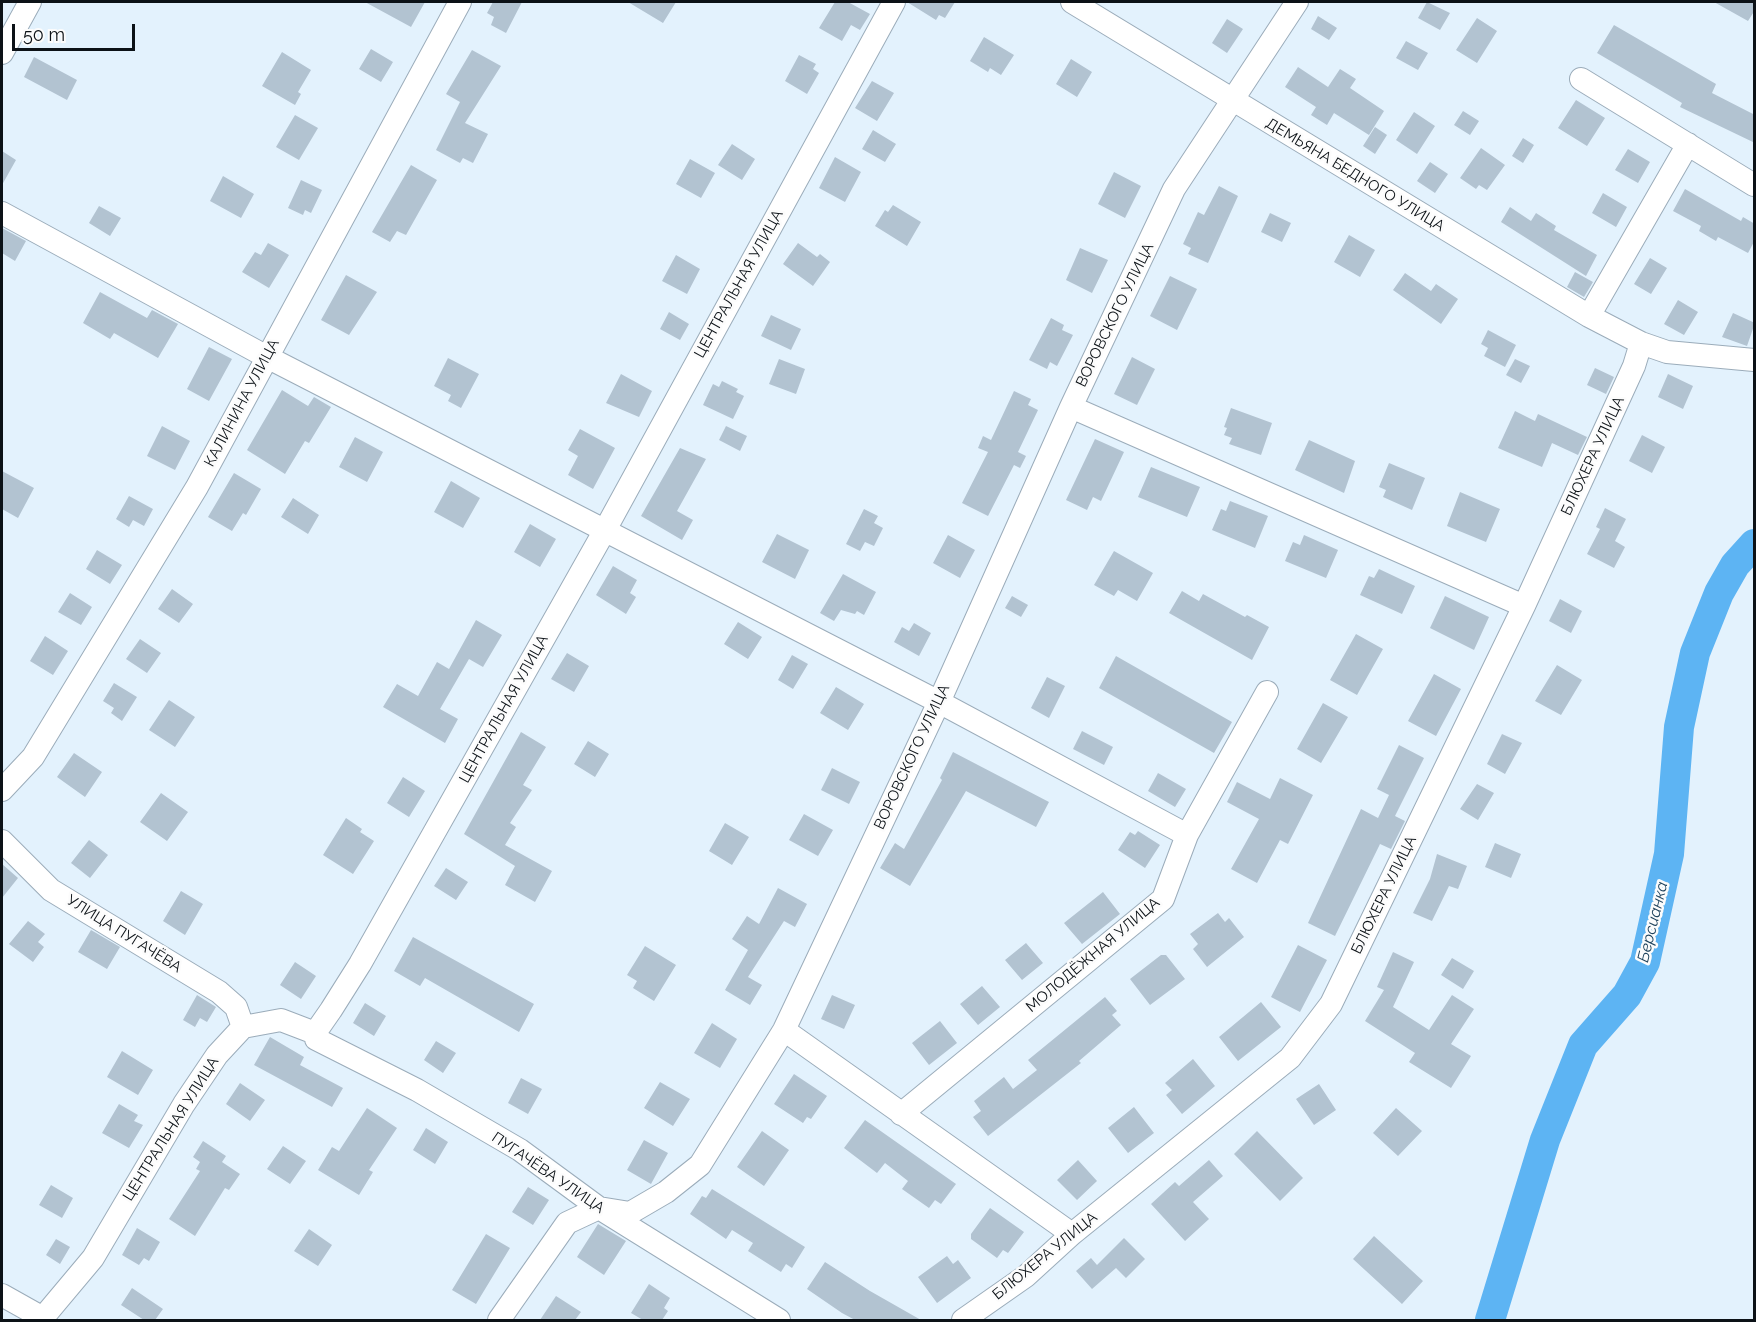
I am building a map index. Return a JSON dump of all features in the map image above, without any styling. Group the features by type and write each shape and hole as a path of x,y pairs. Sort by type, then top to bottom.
{"street":[{"path":"2,53 30,2"},
{"name":"КАЛИНИНА УЛИЦА","path":"2,790 33,757 197,487 460,2"},
{"name":"ЦЕНТРАЛЬНАЯ УЛИЦА","path":"315,1033 360,964 605,530 894,2"},
{"name":"ДЕМЬЯНА БЕДНОГО УЛИЦА","path":"1072,2 1588,316 1641,343 1667,352 1755,360"},
{"name":"ВОРОВСКОГО УЛИЦА","path":"599,1208 630,1213 666,1192 700,1165 784,1030 939,702 1071,407 1174,189 1234,102 1263,50 1297,2"},
{"path":"1581,79 1755,185"},
{"path":"1588,316 1688,144"},
{"path":"2,213 267,357 939,702 1187,835"},
{"name":"БЛЮХЕРА УЛИЦА","path":"963,1320 1026,1276 1072,1234 1290,1058 1331,1004 1524,606 1634,366 1641,343"},
{"path":"1071,407 1524,606"},
{"name":"МОЛОДЁЖНАЯ УЛИЦА","path":"901,1114 1163,899 1187,835 1267,692"},
{"name":"УЛИЦА ПУГАЧЁВА","path":"2,841 51,890 219,992 236,1007 243,1027"},
{"path":"243,1027 281,1020 315,1033"},
{"name":"ЦЕНТРАЛЬНАЯ УЛИЦА","path":"42,1319 93,1258 184,1104 217,1054 243,1027"},
{"path":"784,1030 1072,1234"},
{"name":"ПУГАЧЁВА УЛИЦА","path":"315,1033 316,1039 417,1090 520,1150 599,1208 779,1320"},
{"path":"499,1320 567,1223 599,1208"},
{"path":"2,1295 42,1319"}],"building":[{"path":"365,2 425,2 411,27"},
{"path":"493,2 522,2 506,33 491,25 494,17 487,13"},
{"path":"628,2 676,2 663,23"},
{"path":"835,2 848,2 870,14 860,30 851,25 842,41 819,28"},
{"path":"907,2 955,2 945,18 939,15 936,20"},
{"path":"1427,2 1450,13 1440,30 1418,18"},
{"path":"1714,2 1755,2 1755,10 1748,21"},
{"path":"1318,16 1337,28 1329,40 1311,29"},
{"path":"1477,18 1497,31 1477,63 1456,50"},
{"path":"1227,19 1243,29 1227,53 1212,43"},
{"path":"1614,25 1716,84 1712,93 1755,115 1755,143 1680,107 1682,103 1597,53"},
{"path":"984,37 1014,55 1001,75 990,68 988,72 970,61"},
{"path":"1406,41 1428,53 1418,70 1396,58"},
{"path":"371,49 393,62 381,82 359,69"},
{"path":"472,50 501,66 465,123 488,134 473,163 463,158 460,163 436,150 460,102 446,94"},
{"path":"282,52 311,70 298,92 301,94 295,105 262,86"},
{"path":"799,55 816,64 813,69 819,73 807,94 785,81"},
{"path":"34,57 77,80 67,100 24,77"},
{"path":"1071,59 1092,72 1077,97 1056,84"},
{"path":"1298,67 1328,87 1340,69 1356,79 1350,88 1384,111 1369,135 1334,113 1327,125 1311,115 1316,107 1285,87"},
{"path":"872,81 894,93 877,121 855,108"},
{"path":"1576,100 1605,118 1587,146 1558,128"},
{"path":"1463,111 1479,121 1470,135 1454,125"},
{"path":"1414,112 1435,126 1417,154 1396,140"},
{"path":"295,115 318,128 299,160 276,147"},
{"path":"1375,127 1387,135 1375,154 1363,146"},
{"path":"873,130 896,144 885,162 862,149"},
{"path":"1523,138 1534,145 1523,163 1512,156"},
{"path":"732,144 755,159 742,180 718,165"},
{"path":"1481,148 1505,165 1487,190 1479,185 1476,189 1460,178"},
{"path":"1628,149 1650,162 1638,183 1615,170"},
{"path":"2,151 16,160 2,185"},
{"path":"835,157 861,172 845,202 819,188"},
{"path":"690,159 715,173 701,198 676,184"},
{"path":"1430,162 1448,174 1435,193 1417,181"},
{"path":"411,165 437,180 406,235 397,231 390,242 372,232"},
{"path":"1114,172 1141,186 1125,218 1098,204"},
{"path":"223,176 254,194 241,218 210,201"},
{"path":"301,180 322,190 311,213 305,210 303,215 288,208"},
{"path":"1219,186 1238,196 1208,263 1188,254 1191,248 1183,244 1198,212 1204,215"},
{"path":"1685,189 1741,221 1743,217 1755,224 1755,240 1748,253 1718,237 1716,241 1699,231 1701,226 1673,211"},
{"path":"1603,193 1627,207 1616,227 1592,213"},
{"path":"893,205 921,222 907,246 875,226 885,210 888,212"},
{"path":"99,206 121,218 110,236 89,223"},
{"path":"1510,207 1531,221 1536,213 1556,226 1554,230 1597,255 1586,276 1501,222"},
{"path":"1270,213 1291,223 1282,242 1261,232"},
{"path":"2,228 26,241 15,261 2,253"},
{"path":"1349,235 1375,250 1360,277 1334,262"},
{"path":"268,243 289,255 269,288 242,272 255,252 261,255"},
{"path":"798,243 817,257 820,254 830,262 813,286 783,264"},
{"path":"1080,248 1108,260 1092,293 1066,280"},
{"path":"676,255 700,269 687,294 662,281"},
{"path":"1650,258 1667,268 1651,294 1634,284"},
{"path":"1575,272 1593,282 1584,297 1567,287"},
{"path":"1405,273 1431,291 1436,284 1458,299 1441,324 1393,290"},
{"path":"346,275 377,292 349,335 321,320"},
{"path":"1170,276 1197,289 1177,330 1150,316"},
{"path":"100,292 147,318 152,310 178,324 158,358 114,333 110,339 83,323"},
{"path":"1678,300 1698,312 1684,335 1664,324"},
{"path":"669,312 689,324 680,340 660,329"},
{"path":"1733,313 1755,323 1747,346 1722,337"},
{"path":"771,315 801,329 791,350 761,336"},
{"path":"1051,318 1064,325 1062,330 1073,335 1057,366 1050,362 1047,369 1029,360"},
{"path":"1488,330 1516,345 1505,367 1484,356 1488,348 1481,344"},
{"path":"209,347 232,359 209,401 187,389"},
{"path":"1132,357 1155,369 1137,405 1114,394"},
{"path":"448,358 479,374 461,408 448,401 451,395 434,386"},
{"path":"779,359 805,369 796,394 769,384"},
{"path":"1515,359 1530,366 1521,383 1506,375"},
{"path":"1595,368 1614,377 1606,394 1587,385"},
{"path":"621,374 652,391 639,417 606,403"},
{"path":"1668,374 1693,386 1683,409 1658,397"},
{"path":"722,381 738,389 736,392 744,396 733,419 703,405 713,384 719,387"},
{"path":"282,390 308,406 314,397 331,407 309,443 305,441 285,474 247,450"},
{"path":"1014,391 1031,399 1028,405 1038,410 1018,452 1026,456 1020,468 1014,465 988,516 962,503 988,452 978,448 983,436 991,440"},
{"path":"1231,408 1272,423 1261,455 1229,444 1232,438 1224,435 1227,428 1224,427"},
{"path":"1515,411 1535,421 1538,414 1587,437 1578,455 1552,443 1542,467 1498,448"},
{"path":"162,426 190,441 175,470 147,456"},
{"path":"726,426 747,436 740,451 719,440"},
{"path":"580,429 615,448 593,489 568,475 578,456 568,450"},
{"path":"1642,435 1665,447 1652,473 1629,461"},
{"path":"355,437 383,452 367,482 339,467"},
{"path":"1095,439 1124,452 1101,501 1093,497 1087,510 1066,500"},
{"path":"1309,440 1355,461 1344,493 1295,470"},
{"path":"680,448 706,459 677,511 693,520 682,540 641,516"},
{"path":"1389,463 1425,478 1412,510 1383,497 1386,490 1379,487"},
{"path":"1151,467 1200,487 1187,517 1138,497"},
{"path":"2,471 34,488 18,518 2,509"},
{"path":"234,473 261,489 246,515 243,513 232,531 208,517"},
{"path":"451,481 480,498 463,528 434,512"},
{"path":"1460,492 1500,509 1486,542 1447,526"},
{"path":"129,496 153,509 144,526 133,520 129,527 116,519"},
{"path":"293,498 319,515 308,534 281,517"},
{"path":"1230,501 1268,516 1255,548 1212,530 1221,509 1226,511"},
{"path":"1605,508 1626,519 1615,541 1625,547 1614,568 1587,554 1600,529 1596,527"},
{"path":"864,509 878,516 874,523 883,528 874,546 865,542 860,551 846,544"},
{"path":"530,524 556,539 540,567 514,552"},
{"path":"777,534 809,550 795,579 762,562"},
{"path":"948,535 975,550 960,578 933,563"},
{"path":"1304,535 1338,550 1326,578 1285,561 1293,542 1300,545"},
{"path":"97,550 122,565 110,584 86,569"},
{"path":"1114,551 1153,573 1137,601 1118,590 1114,596 1094,585"},
{"path":"613,566 637,580 630,593 636,597 626,614 596,595"},
{"path":"1379,569 1415,586 1402,614 1360,595 1369,576 1374,578"},
{"path":"843,574 876,592 864,615 857,611 855,614 841,610 834,621 820,613"},
{"path":"172,589 193,604 179,623 158,609"},
{"path":"1182,591 1199,601 1203,594 1269,627 1252,660 1169,613"},
{"path":"70,593 92,607 81,625 58,612"},
{"path":"1012,596 1028,605 1021,617 1005,608"},
{"path":"1445,596 1489,617 1474,650 1430,628"},
{"path":"1560,599 1582,611 1571,633 1549,621"},
{"path":"476,620 502,635 483,667 469,659 440,709 458,719 445,743 383,707 397,684 418,696 437,662 449,669"},
{"path":"738,622 762,637 748,659 724,644"},
{"path":"914,623 931,633 919,656 894,642 902,627 909,631"},
{"path":"1356,634 1383,649 1357,695 1330,680"},
{"path":"45,636 68,651 53,675 30,661"},
{"path":"140,639 161,653 147,673 126,659"},
{"path":"567,653 589,666 574,692 551,679"},
{"path":"792,655 808,664 793,689 778,680"},
{"path":"1116,656 1232,722 1214,753 1099,688"},
{"path":"1557,665 1582,680 1561,715 1535,701"},
{"path":"1434,674 1461,689 1436,736 1408,721"},
{"path":"1047,677 1065,686 1049,718 1031,708"},
{"path":"114,683 137,697 122,721 111,713 114,708 103,701"},
{"path":"836,687 864,704 848,730 820,713"},
{"path":"169,700 195,717 175,747 149,730"},
{"path":"1323,703 1348,717 1321,763 1297,749"},
{"path":"1082,731 1113,747 1104,765 1073,749"},
{"path":"521,732 546,747 523,785 532,790 510,823 516,827 505,845 552,871 535,902 505,885 515,866 464,834"},
{"path":"1502,734 1522,743 1505,774 1487,764"},
{"path":"588,741 609,754 595,777 574,764"},
{"path":"1399,745 1424,758 1395,816 1405,821 1391,849 1380,844 1335,936 1308,923 1361,809 1378,818 1389,795 1377,789"},
{"path":"953,752 1049,802 1036,827 966,791 910,886 880,868 895,843 904,849 942,780 940,778"},
{"path":"74,753 102,772 85,797 57,777"},
{"path":"832,768 860,782 849,804 821,790"},
{"path":"1158,773 1186,789 1175,807 1148,791"},
{"path":"403,777 425,791 409,817 387,803"},
{"path":"1280,778 1313,795 1288,844 1280,840 1257,883 1231,869 1259,819 1227,802 1237,782 1270,799"},
{"path":"1477,784 1494,793 1478,820 1460,809"},
{"path":"161,793 188,812 167,841 140,822"},
{"path":"804,814 833,830 818,856 789,840"},
{"path":"346,818 362,829 360,832 374,841 353,874 323,855"},
{"path":"725,823 749,837 732,865 709,851"},
{"path":"1138,831 1160,845 1145,868 1118,850 1130,832 1135,835"},
{"path":"89,840 108,855 90,878 71,863"},
{"path":"1495,843 1521,854 1511,878 1485,867"},
{"path":"1437,854 1467,866 1458,889 1449,886 1432,921 1413,913 1430,879"},
{"path":"2,864 18,878 2,898"},
{"path":"446,868 468,882 456,900 434,886"},
{"path":"778,888 807,904 795,927 784,921 748,977 762,985 750,1005 725,990 748,950 732,939 747,916 759,924"},
{"path":"181,891 203,904 185,935 163,921"},
{"path":"1103,892 1120,914 1082,944 1064,923"},
{"path":"1218,913 1225,922 1229,918 1244,937 1207,967 1193,949 1198,944 1190,934"},
{"path":"28,921 45,934 38,942 44,947 33,962 9,944"},
{"path":"91,930 120,947 107,969 78,952"},
{"path":"413,937 534,1004 519,1032 425,978 420,986 394,971"},
{"path":"1026,943 1043,963 1022,980 1005,960"},
{"path":"1298,945 1327,960 1300,1012 1271,997"},
{"path":"645,946 676,965 654,1001 633,988 637,981 627,975"},
{"path":"1393,952 1414,962 1393,1007 1429,1030 1452,995 1474,1009 1451,1044 1471,1056 1451,1088 1409,1062 1415,1053 1365,1021 1384,990 1377,987"},
{"path":"1161,955 1166,955 1185,979 1150,1005 1130,979"},
{"path":"1452,958 1474,971 1463,989 1441,975"},
{"path":"295,962 316,976 301,999 280,985"},
{"path":"982,986 1000,1007 978,1025 960,1004"},
{"path":"197,995 216,1007 207,1022 200,1018 195,1027 183,1020"},
{"path":"832,995 855,1005 844,1029 821,1019"},
{"path":"1105,997 1117,1011 1112,1015 1121,1025 1079,1061 1081,1063 988,1136 973,1117 981,1111 974,1101 1004,1077 1013,1089 1037,1070 1028,1060"},
{"path":"1261,1002 1281,1027 1238,1061 1219,1037"},
{"path":"365,1003 386,1016 374,1036 353,1023"},
{"path":"940,1021 957,1043 929,1065 912,1043"},
{"path":"712,1023 737,1039 720,1068 694,1053"},
{"path":"270,1037 304,1057 300,1065 343,1088 332,1107 254,1065"},
{"path":"436,1041 456,1053 443,1073 424,1060"},
{"path":"122,1051 153,1070 138,1095 107,1077"},
{"path":"1193,1059 1215,1086 1182,1114 1166,1095 1172,1090 1165,1083"},
{"path":"794,1074 827,1096 811,1119 807,1117 803,1123 774,1104"},
{"path":"521,1078 542,1089 528,1114 508,1103"},
{"path":"660,1082 690,1099 673,1126 644,1108"},
{"path":"240,1083 265,1100 250,1121 226,1104"},
{"path":"1319,1084 1336,1110 1314,1125 1296,1099"},
{"path":"119,1104 138,1115 134,1121 143,1125 129,1148 102,1133"},
{"path":"1134,1107 1154,1133 1128,1153 1108,1128"},
{"path":"367,1108 397,1128 369,1170 373,1172 359,1195 318,1170 332,1147 339,1151"},
{"path":"1396,1108 1422,1131 1398,1156 1373,1133"},
{"path":"865,1120 956,1184 941,1204 935,1200 929,1208 902,1189 908,1181 885,1163 877,1173 844,1148"},
{"path":"426,1128 448,1142 435,1164 413,1150"},
{"path":"762,1131 789,1150 764,1186 737,1167"},
{"path":"1257,1131 1303,1178 1280,1201 1234,1154"},
{"path":"644,1140 668,1153 651,1184 627,1170"},
{"path":"203,1141 226,1156 222,1162 240,1174 229,1190 225,1188 195,1236 169,1219 200,1171 196,1169 200,1162 193,1157"},
{"path":"283,1146 306,1161 290,1184 267,1169"},
{"path":"1078,1160 1097,1181 1077,1200 1057,1180"},
{"path":"1209,1160 1223,1176 1193,1202 1209,1219 1185,1241 1151,1204 1175,1182 1179,1186"},
{"path":"51,1185 73,1198 62,1218 39,1205"},
{"path":"528,1187 549,1200 533,1225 512,1212"},
{"path":"712,1189 805,1247 792,1268 786,1264 781,1272 748,1251 753,1243 732,1230 726,1239 690,1214 702,1196 706,1198"},
{"path":"990,1208 1024,1232 1008,1253 1003,1250 997,1258 971,1239 971,1234"},
{"path":"598,1224 626,1241 604,1275 577,1257"},
{"path":"137,1228 160,1242 149,1261 144,1258 139,1265 122,1255"},
{"path":"309,1229 332,1245 318,1266 294,1251"},
{"path":"486,1234 510,1248 476,1304 452,1290"},
{"path":"1374,1236 1423,1281 1402,1304 1353,1259"},
{"path":"1124,1238 1145,1259 1126,1278 1116,1268 1092,1289 1076,1271 1091,1258 1097,1265"},
{"path":"56,1239 70,1247 60,1264 46,1255"},
{"path":"947,1256 953,1264 958,1260 971,1278 937,1303 918,1277"},
{"path":"825,1262 921,1320 855,1320 842,1313 807,1289"},
{"path":"649,1284 670,1298 664,1308 668,1311 662,1320 643,1320 631,1313"},
{"path":"132,1288 163,1309 155,1320 144,1320 121,1305"},
{"path":"556,1296 581,1312 575,1320 540,1320"}],"waterway":[{"name":"Берсианка","path":"1490,1320 1545,1140 1583,1045 1627,995 1645,962 1669,854 1679,727 1695,653 1719,593 1735,565 1754,544"}]}
